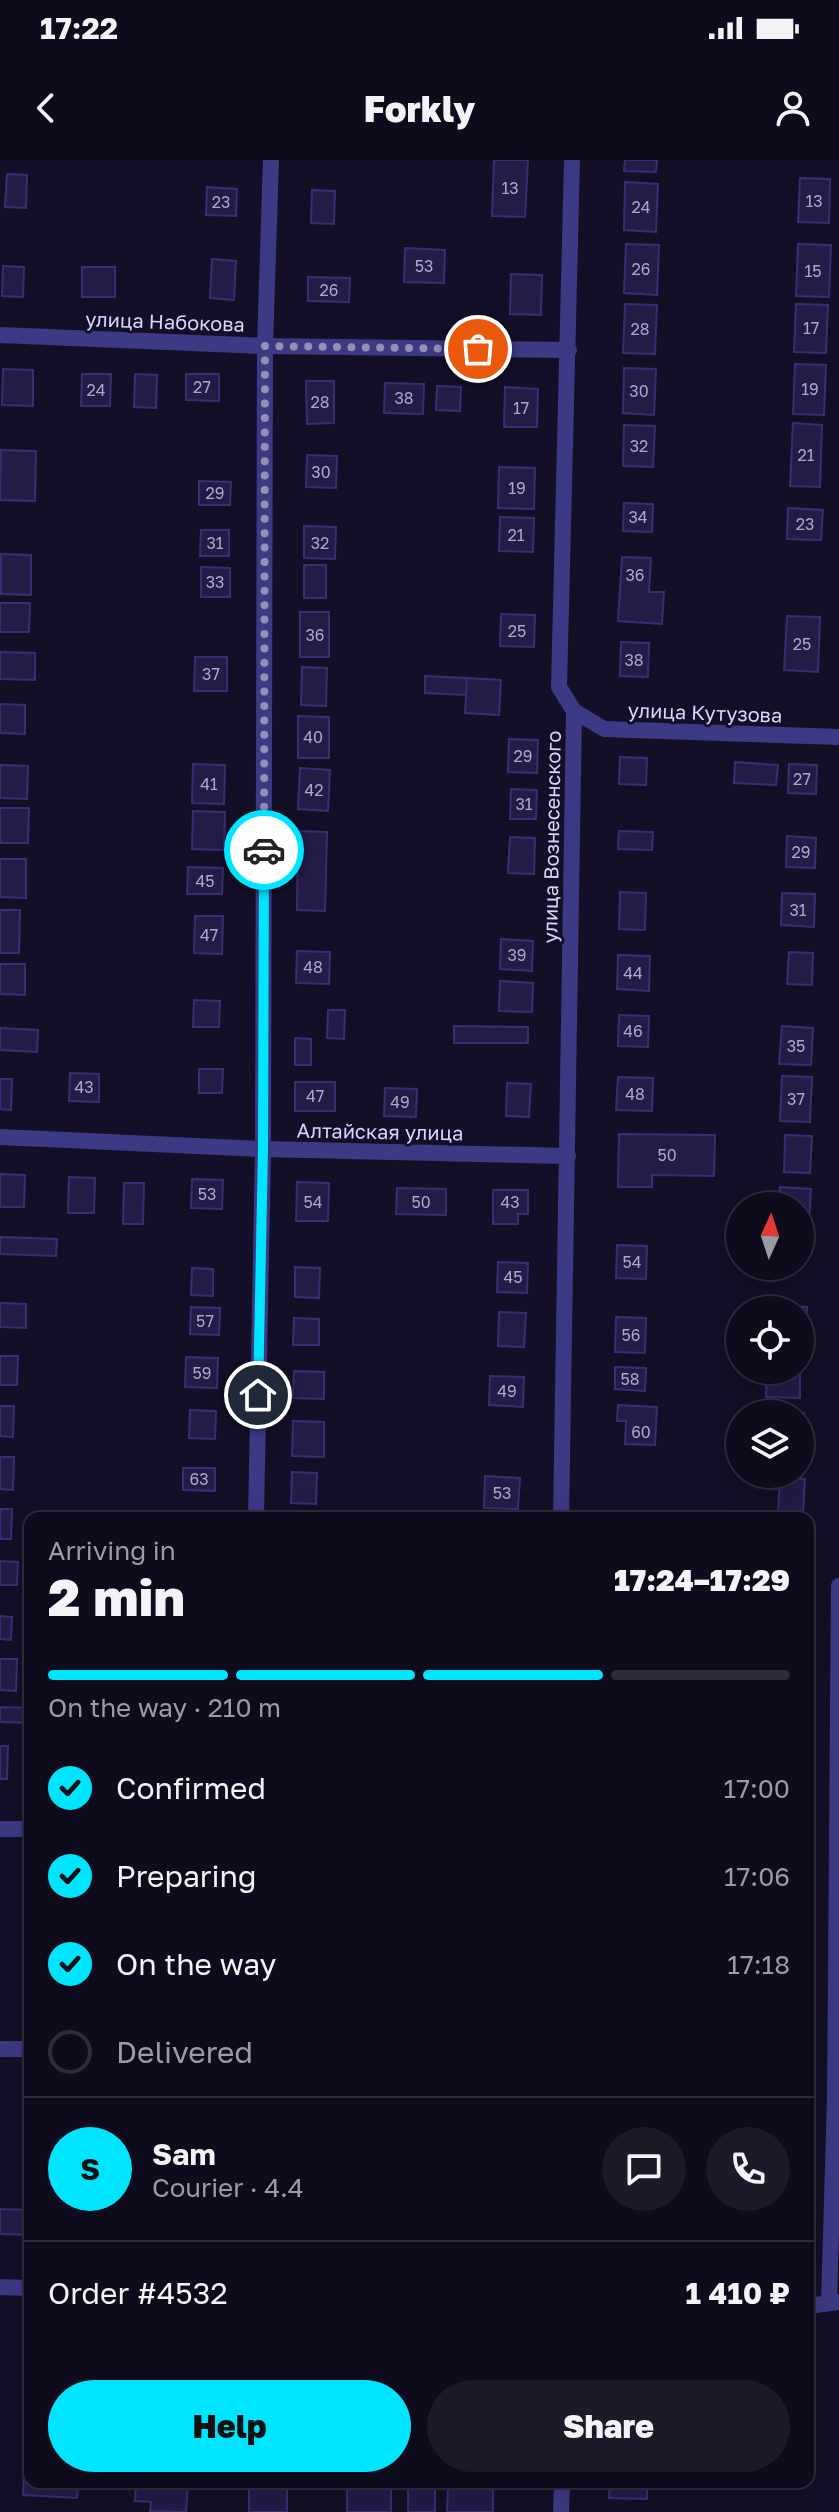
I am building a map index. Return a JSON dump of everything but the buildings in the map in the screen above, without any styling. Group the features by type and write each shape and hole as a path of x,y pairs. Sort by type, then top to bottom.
{"street":[{"path":"256,1512 263,1149 265,346 271,160"},
{"name":"улица Вознесенского","path":"561,1512 574,711 559,687 572,160"},
{"name":"улица Набокова","path":"0,335 265,346 569,350"},
{"name":"улица Кутузова","path":"574,711 604,729 839,737"},
{"name":"Алтайская улица","path":"0,1137 263,1149 568,1156"},
{"path":"814,2305 834,2302 839,1586"},
{"path":"0,1829 24,1829"},
{"path":"0,2049 24,2049"},
{"path":"0,2287 24,2288"},
{"path":"561,2512 562,2488"}],"way so far":[{"path":"264,850 265,346 478,349"}],"route":[{"path":"258,1395 264,850"}]}
